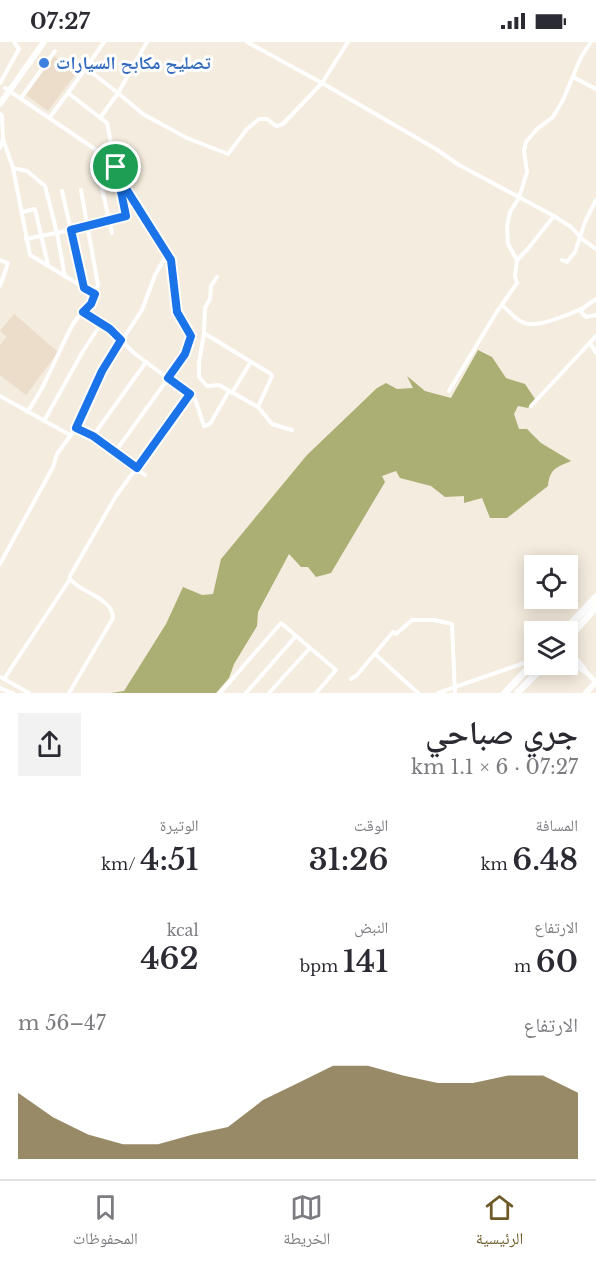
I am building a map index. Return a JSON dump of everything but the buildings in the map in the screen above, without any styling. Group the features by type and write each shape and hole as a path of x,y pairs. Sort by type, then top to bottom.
{"highway":[{"path":"573,621 596,597"},
{"path":"578,628 596,607"},
{"path":"578,663 584,670"},
{"path":"578,666 584,670"},
{"path":"505,693 524,672"},
{"path":"518,693 535,675"}],"main road":[{"path":"0,97 39,42"},
{"path":"0,104 5,87 44,42"},
{"path":"584,670 596,682 586,693"}],"street":[{"path":"14,42 19,49 2,76 5,87 115,165 123,184 171,260 177,312 191,336 185,354 115,452"},
{"path":"50,117 104,42"},
{"path":"100,118 118,93 147,42"},
{"path":"247,42 436,149 459,165 554,216 571,227 596,249"},
{"path":"86,68 150,118 187,138 228,154 247,129 259,119 267,119 276,126 283,124 322,83 348,42"},
{"path":"448,391 517,283 515,276 517,260 508,244 507,226 510,212 519,198 527,172 524,151 526,142 537,129 553,117 581,57 591,42"},
{"path":"21,98 55,51"},
{"path":"572,77 596,89"},
{"path":"26,239 126,216 107,123 68,93"},
{"path":"0,114 3,138 13,168 30,255 95,294"},
{"path":"0,148 3,138"},
{"path":"13,168 27,171 45,186 66,278"},
{"path":"101,184 112,234"},
{"path":"27,412 36,400 73,324 91,304 98,285 81,190"},
{"path":"62,191 84,288"},
{"path":"562,260 567,262 575,252 585,222 596,200"},
{"path":"22,212 35,209 48,266"},
{"path":"517,260 554,216"},
{"path":"0,564 53,467 57,454 76,428 102,371 142,310 155,274 167,254"},
{"path":"0,260 8,263 0,286"},
{"path":"217,277 211,286 210,299 205,308 199,377 207,386 219,386 258,407 272,424 292,430"},
{"path":"503,306 520,321 531,324 563,317 596,299"},
{"path":"583,308 583,315 586,317 596,315"},
{"path":"83,312 190,394 195,399 202,423 207,426 250,363"},
{"path":"44,421 83,351 101,324"},
{"path":"204,333 272,376 258,407"},
{"path":"531,406 596,336"},
{"path":"590,343 596,353"},
{"path":"93,436 146,362"},
{"path":"28,693 2,678 70,579 116,496 190,394"},
{"path":"0,396 70,435"},
{"path":"76,428 93,436 145,475"},
{"path":"69,693 108,626 113,612 109,606 75,585 70,579"},
{"path":"351,679 357,675 393,632 396,634 411,620 434,620 452,624 455,693"},
{"path":"220,693 281,623 336,670 316,693"},
{"path":"246,693 296,636"},
{"path":"269,693 310,648"},
{"path":"375,654 418,693"},
{"path":"438,693 524,663"},
{"path":"0,688 13,693"}],"shaded area":[{"path":"54,56 77,72 48,111 26,95"},
{"path":"14,314 58,352 26,395 0,375 0,345 7,337 0,331"}],"green space":[{"path":"478,350 492,357 506,378 525,384 535,399 528,408 518,406 514,414 519,429 527,429 541,443 571,461 552,472 548,486 507,518 490,518 482,498 464,503 464,496 445,497 431,486 400,478 396,471 382,476 385,482 331,573 316,577 308,567 301,567 289,554 258,612 257,626 234,664 229,678 216,693 111,693 124,691 166,624 183,587 202,595 213,594 221,559 307,455 377,388 386,383 397,389 413,388 407,376 425,391 451,398"}],"place":[{"name":"تصليح مكابح السيارات","path":"44,63"}],"route":[{"path":"116,167 123,184 171,260 177,312 180,321 191,336 185,354 168,378 190,394 137,468 93,436 76,428 102,371 121,340 110,329 83,312 91,304 95,294 84,288 71,230 126,216 116,167"}]}
